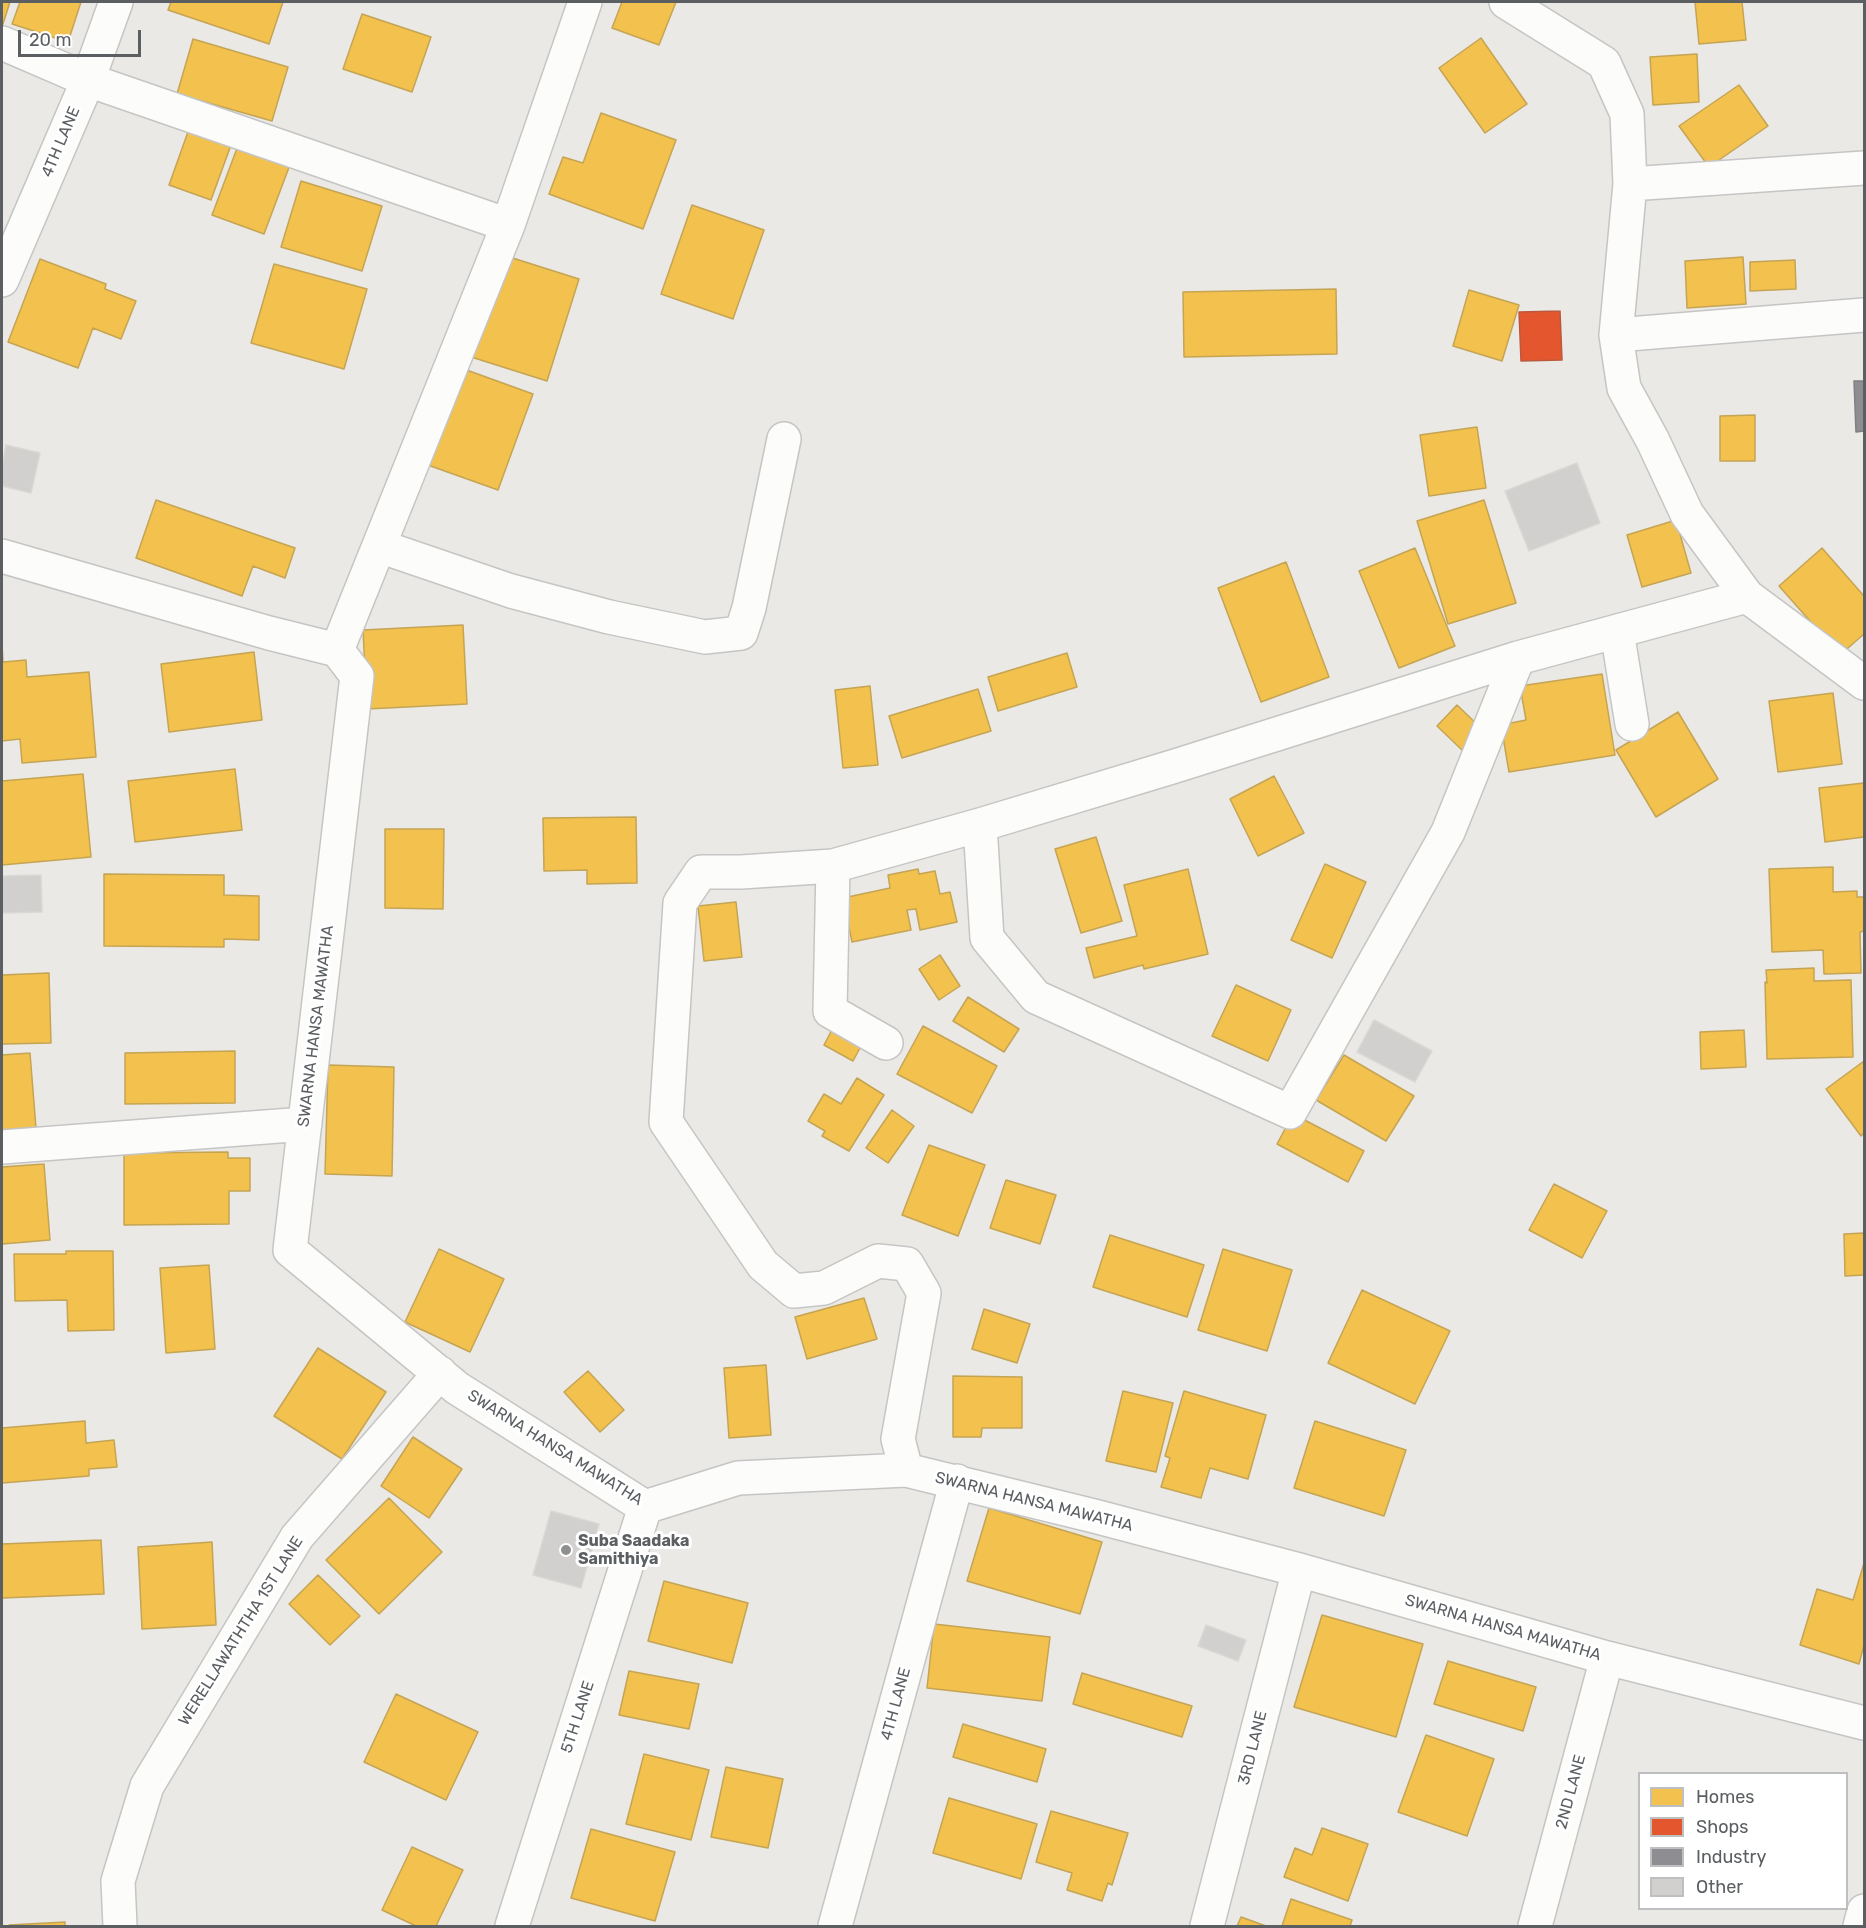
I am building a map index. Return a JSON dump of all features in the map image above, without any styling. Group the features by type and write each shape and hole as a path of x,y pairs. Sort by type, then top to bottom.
{"street":[{"name":"4TH LANE","path":"2,280 88,80 116,2"},
{"path":"2,556 269,633 337,650 508,225 585,2"},
{"path":"1506,2 1604,63 1627,114 1630,184 1616,335 1624,388 1653,441 1688,514 1746,596 1864,682"},
{"path":"2,44 88,80 508,225"},
{"path":"1630,184 1864,168"},
{"path":"1616,335 1864,315"},
{"path":"379,546 511,591 609,617 705,637 741,633 749,608 784,439"},
{"path":"906,1470 898,1439 924,1293 907,1264 878,1261 824,1288 794,1291 763,1265 666,1122 680,903 701,872 741,872 833,866 980,825 1518,658 1746,596"},
{"path":"1617,631 1632,724"},
{"name":"SWARNA HANSA MAWATHA","path":"337,650 357,676 290,1250 457,1388 645,1507 738,1478 906,1470 957,1481 1299,1570 1607,1658 1864,1723"},
{"path":"980,825 987,938 1036,997 1290,1112 1448,832 1518,658"},
{"path":"833,866 830,1011 886,1043"},
{"path":"2,1147 305,1124"},
{"name":"WERELLAWATHTHA 1ST LANE","path":"120,1926 118,1881 147,1786 297,1537 440,1373"},
{"name":"4TH LANE","path":"835,1926 957,1481"},
{"name":"5TH LANE","path":"512,1926 645,1507"},
{"name":"3RD LANE","path":"1207,1926 1299,1570"},
{"name":"2ND LANE","path":"1535,1926 1607,1658"},
{"path":"1860,1926 1864,1911"}],"building: Homes":[{"path":"2,2 10,2 2,27"},
{"path":"20,2 81,2 68,42 12,24"},
{"path":"171,2 283,2 269,44 168,10"},
{"path":"622,2 676,2 659,45 612,28"},
{"path":"1695,2 1742,2 1746,40 1699,44"},
{"path":"362,14 431,37 412,92 343,69"},
{"path":"1481,38 1527,104 1485,133 1439,68"},
{"path":"193,39 288,67 272,121 177,94"},
{"path":"1697,54 1699,102 1653,105 1650,57"},
{"path":"1739,85 1768,126 1709,167 1679,126"},
{"path":"601,113 676,140 643,229 549,194 563,157 583,163"},
{"path":"189,129 231,145 211,200 169,185"},
{"path":"239,143 291,162 264,234 212,215"},
{"path":"301,181 382,206 362,271 281,247"},
{"path":"692,205 764,230 733,319 661,294"},
{"path":"500,254 579,279 547,381 468,356"},
{"path":"1743,257 1746,304 1687,308 1685,261"},
{"path":"40,259 106,284 105,289 136,301 121,339 93,328 78,368 8,342"},
{"path":"1795,260 1796,289 1750,291 1750,262"},
{"path":"274,264 367,289 344,369 251,343"},
{"path":"1336,289 1337,354 1184,357 1183,292"},
{"path":"1469,290 1519,305 1502,361 1453,346"},
{"path":"461,368 533,394 498,490 425,464"},
{"path":"1755,415 1755,461 1720,461 1720,416"},
{"path":"1477,427 1486,488 1429,496 1420,435"},
{"path":"156,500 295,548 285,578 253,566 242,596 136,558"},
{"path":"1484,500 1516,603 1448,624 1417,521"},
{"path":"1676,520 1691,573 1642,587 1627,535"},
{"path":"1415,548 1455,646 1399,668 1359,571"},
{"path":"1822,548 1864,596 1864,634 1840,655 1779,586"},
{"path":"1286,562 1329,677 1261,702 1218,588"},
{"path":"463,625 467,704 367,709 363,630"},
{"path":"2,644 3,662 26,660 27,677 89,672 96,757 22,763 20,739 2,741"},
{"path":"254,652 262,720 169,732 161,664"},
{"path":"1067,653 1077,687 998,711 988,677"},
{"path":"1602,674 1615,755 1509,772 1501,725 1526,720 1520,686"},
{"path":"870,686 878,765 843,768 835,690"},
{"path":"978,689 991,731 902,758 889,716"},
{"path":"1833,693 1842,764 1778,772 1769,701"},
{"path":"1457,705 1482,729 1462,750 1437,726"},
{"path":"1678,712 1718,779 1656,817 1616,750"},
{"path":"235,769 242,830 135,842 128,781"},
{"path":"83,774 91,857 2,865 2,781"},
{"path":"1274,776 1304,833 1258,856 1230,799"},
{"path":"1864,783 1864,837 1825,842 1819,788"},
{"path":"636,817 637,883 587,884 587,870 544,871 543,818"},
{"path":"385,829 444,829 443,909 385,908"},
{"path":"1096,837 1122,921 1081,933 1055,849"},
{"path":"1325,864 1366,882 1332,958 1291,940"},
{"path":"1833,867 1833,892 1857,891 1857,897 1864,897 1864,931 1860,932 1861,973 1824,974 1823,950 1772,952 1769,869"},
{"path":"918,869 919,874 935,871 940,894 950,892 957,922 920,930 916,909 907,910 911,930 852,942 843,898 890,888 888,875"},
{"path":"1188,869 1208,954 1144,969 1143,965 1094,978 1086,948 1137,936 1124,885"},
{"path":"104,874 224,875 224,895 259,896 259,940 224,939 224,947 104,946"},
{"path":"736,902 742,957 704,961 698,906"},
{"path":"940,955 960,986 939,1000 919,969"},
{"path":"1814,968 1814,981 1851,980 1853,1057 1767,1059 1766,970"},
{"path":"49,973 51,1043 2,1044 2,975"},
{"path":"1236,985 1291,1010 1268,1061 1212,1036"},
{"path":"968,997 1019,1029 1004,1052 953,1021"},
{"path":"837,1020 867,1035 853,1061 824,1045"},
{"path":"923,1026 997,1066 972,1113 897,1074"},
{"path":"1744,1030 1746,1067 1701,1069 1700,1032"},
{"path":"235,1051 235,1103 125,1104 125,1053"},
{"path":"30,1053 36,1128 2,1130 2,1055"},
{"path":"1344,1055 1414,1096 1386,1141 1316,1100"},
{"path":"1864,1061 1864,1133 1861,1136 1826,1089"},
{"path":"328,1065 394,1067 392,1176 325,1174"},
{"path":"857,1078 884,1095 849,1151 822,1136 825,1131 808,1121 824,1094 841,1104"},
{"path":"892,1110 914,1126 888,1163 866,1148"},
{"path":"1293,1114 1364,1151 1348,1182 1277,1144"},
{"path":"929,1145 985,1165 958,1236 902,1215"},
{"path":"228,1152 228,1158 250,1158 250,1191 229,1191 229,1224 124,1225 124,1153"},
{"path":"44,1164 50,1240 2,1244 2,1167"},
{"path":"1006,1180 1056,1195 1040,1244 990,1228"},
{"path":"1554,1184 1607,1211 1582,1258 1529,1230"},
{"path":"1864,1233 1864,1275 1845,1276 1844,1234"},
{"path":"1110,1235 1204,1265 1187,1317 1093,1287"},
{"path":"439,1249 504,1279 470,1352 405,1322"},
{"path":"1223,1249 1292,1270 1267,1351 1198,1330"},
{"path":"66,1251 113,1251 114,1330 68,1331 67,1300 15,1301 14,1254 66,1254"},
{"path":"209,1265 215,1349 166,1353 160,1268"},
{"path":"1362,1290 1450,1331 1415,1404 1328,1363"},
{"path":"864,1298 877,1339 807,1359 795,1317"},
{"path":"984,1309 1030,1324 1017,1363 972,1349"},
{"path":"318,1348 386,1392 342,1459 274,1416"},
{"path":"766,1365 771,1435 729,1438 724,1368"},
{"path":"588,1371 624,1410 600,1432 564,1392"},
{"path":"953,1376 1022,1377 1022,1428 982,1428 981,1437 953,1437"},
{"path":"1123,1391 1173,1403 1156,1472 1106,1461"},
{"path":"1184,1391 1266,1415 1248,1479 1210,1468 1201,1498 1161,1487 1170,1458 1165,1456"},
{"path":"85,1421 86,1443 114,1440 117,1467 89,1469 89,1476 2,1483 2,1428"},
{"path":"1315,1421 1406,1450 1384,1516 1294,1488"},
{"path":"413,1437 462,1469 429,1518 381,1486"},
{"path":"389,1498 442,1552 379,1614 326,1560"},
{"path":"989,1508 1102,1542 1080,1614 967,1581"},
{"path":"101,1540 104,1594 2,1598 2,1544"},
{"path":"212,1542 216,1625 142,1629 138,1547"},
{"path":"1864,1563 1864,1645 1859,1664 1800,1645 1817,1589 1853,1600"},
{"path":"318,1575 360,1616 330,1645 289,1604"},
{"path":"664,1581 748,1603 732,1663 648,1641"},
{"path":"1322,1615 1423,1644 1396,1737 1294,1707"},
{"path":"934,1624 1050,1637 1042,1701 927,1688"},
{"path":"1448,1661 1536,1687 1523,1731 1434,1704"},
{"path":"629,1671 699,1684 689,1729 619,1715"},
{"path":"1082,1673 1192,1706 1182,1737 1073,1704"},
{"path":"396,1694 478,1732 446,1800 364,1762"},
{"path":"963,1724 1046,1749 1037,1782 953,1757"},
{"path":"1426,1735 1494,1759 1467,1836 1398,1812"},
{"path":"644,1754 709,1770 691,1840 626,1824"},
{"path":"726,1767 783,1779 768,1848 711,1837"},
{"path":"949,1798 1037,1824 1021,1879 933,1853"},
{"path":"1051,1811 1128,1833 1112,1885 1108,1883 1102,1901 1067,1890 1072,1873 1036,1862"},
{"path":"1322,1828 1368,1844 1348,1901 1284,1877 1295,1848 1312,1855"},
{"path":"591,1829 675,1852 655,1921 571,1898"},
{"path":"412,1847 463,1870 436,1926 416,1926 382,1910"},
{"path":"1291,1899 1352,1920 1350,1926 1282,1926"},
{"path":"1241,1917 1266,1926 1237,1926"},
{"path":"65,1922 65,1926 9,1926 9,1925"}],"building: Shops":[{"path":"1560,311 1562,360 1521,361 1519,312"}],"building: Industry":[{"path":"1854,381 1864,381 1864,431 1856,432"}],"building: Other":[{"path":"6,445 40,453 31,493 2,486 2,466"},
{"path":"1577,463 1600,523 1529,551 1505,491"},
{"path":"41,875 42,912 2,913 2,876"},
{"path":"1374,1020 1432,1051 1415,1082 1357,1052"},
{"name":"Suba Saadaka Samithiya","path":"551,1511 599,1524 581,1588 533,1575"},
{"path":"1206,1625 1246,1640 1238,1661 1198,1646"}],"place":[{"name":"Suba Saadaka Samithiya","path":"566,1550"}]}
